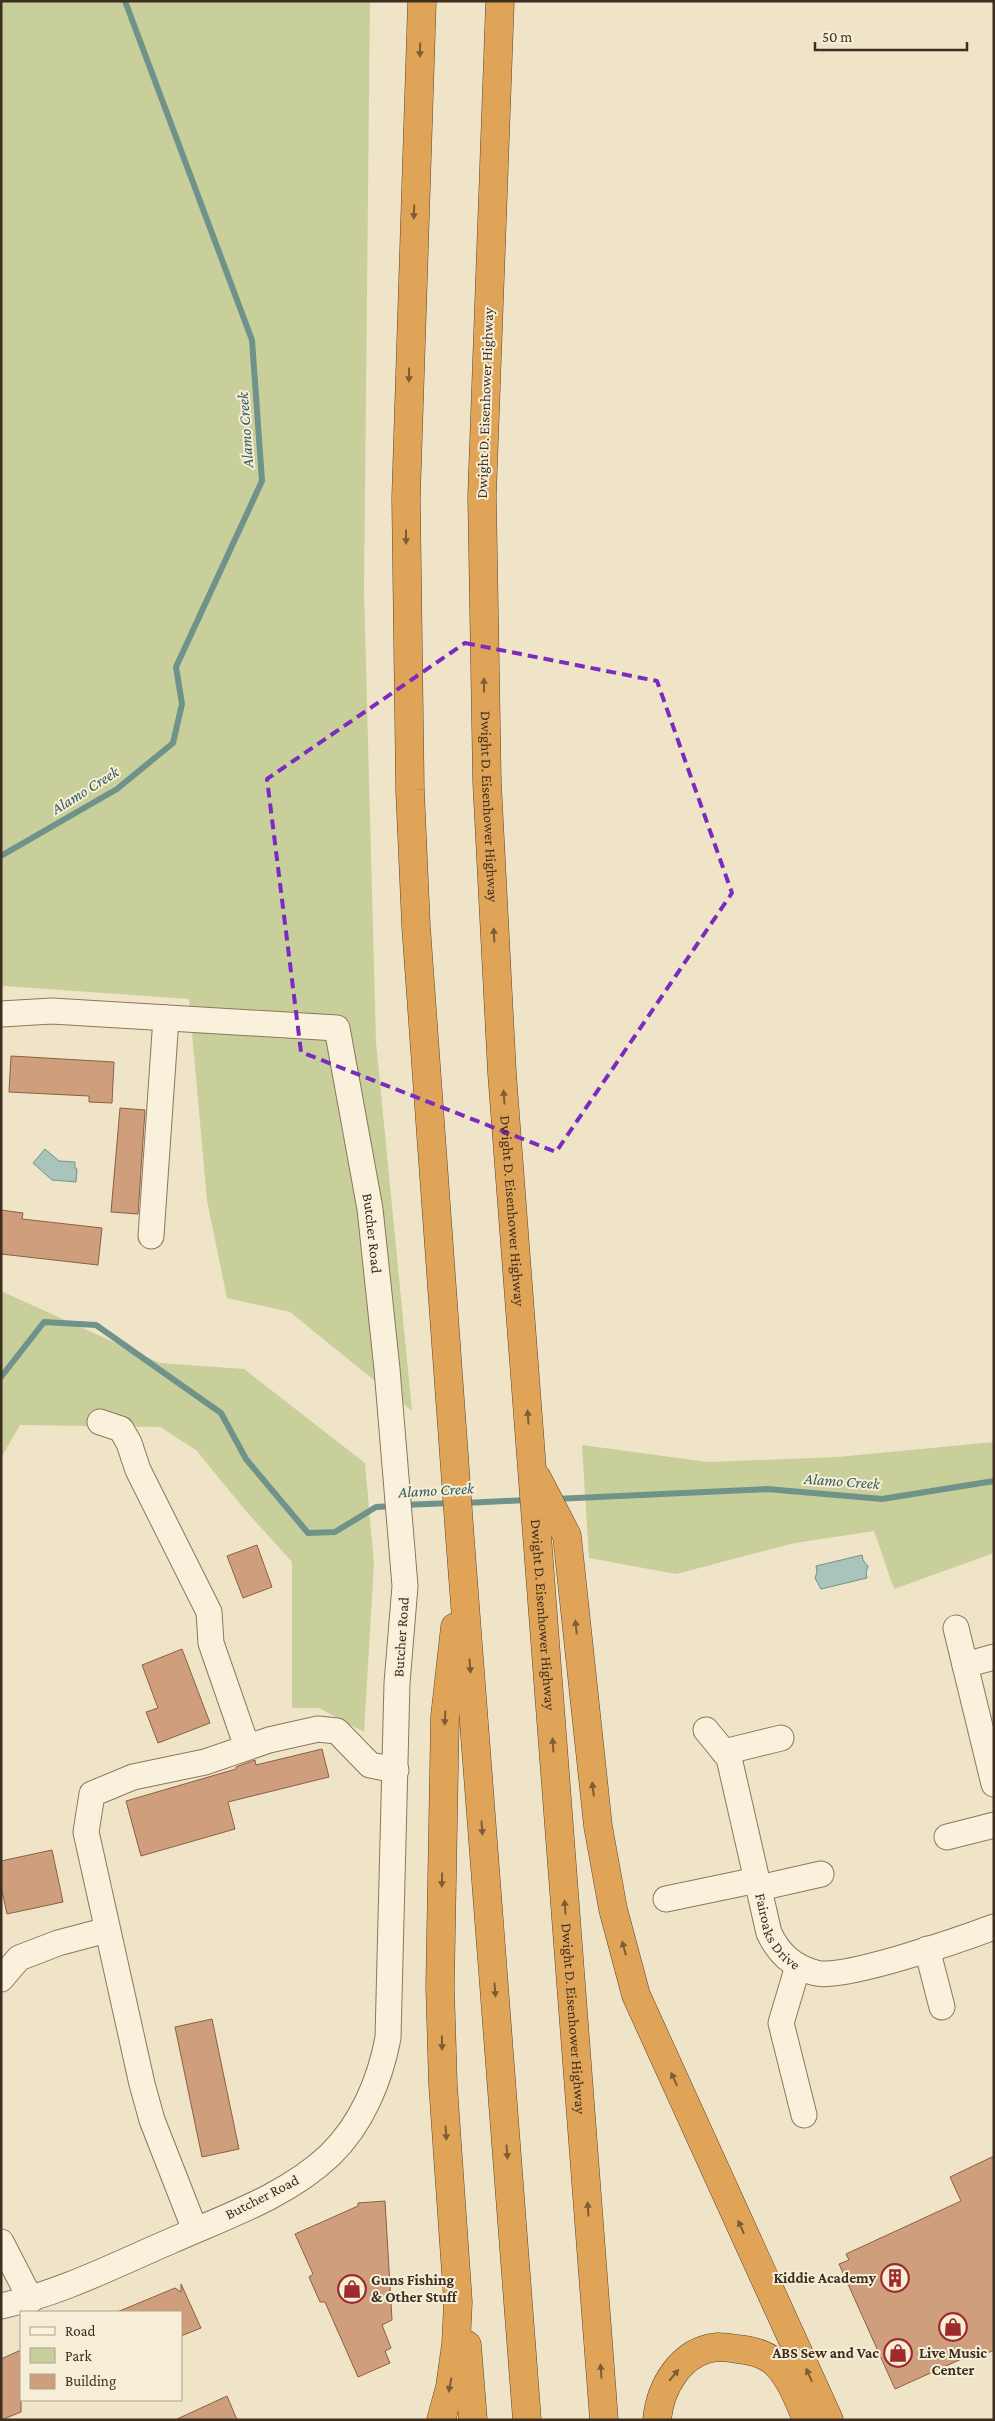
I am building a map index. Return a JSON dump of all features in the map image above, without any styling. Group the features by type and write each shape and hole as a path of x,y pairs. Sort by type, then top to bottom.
{"highway":[{"path":"422,1 406,498 410,790 424,1050 454,1468 527,2420"},
{"name":"Dwight D. Eisenhower Highway","path":"501,9 483,486 487,782 501,1063 604,2420"},
{"path":"531,1465 566,1536 598,1826 613,1909 636,1995 829,2420"},
{"path":"442,2420 450,2387 456,2344 458,2302 443,2085 440,1986 445,1716 461,1552"},
{"path":"458,2302 467,2345 473,2420"},
{"path":"657,2420 659,2403 670,2376 694,2355 718,2347 750,2350 772,2360 789,2380 807,2420"}],"street":[{"name":"Butcher Road","path":"1,1014 52,1011 337,1028 370,1209 404,1567 397,1683 388,2038 383,2064 376,2085 346,2137 312,2171 277,2192 196,2230 54,2292 31,2300 1,2306"},
{"path":"151,1236 166,1018"},
{"path":"100,1422 121,1429 129,1443 138,1470 209,1612 211,1643 247,1747"},
{"path":"956,1628 994,1784"},
{"path":"965,1665 994,1657"},
{"path":"196,2230 152,2120 86,1832 92,1794 133,1777 205,1762 247,1747 318,1729 337,1731 370,1765 396,1770"},
{"name":"Fairoaks Drive","path":"706,1730 729,1758 769,1932 776,1949 798,1966 818,1973 841,1973 994,1928"},
{"path":"724,1752 781,1738"},
{"path":"947,1837 994,1825"},
{"path":"666,1899 821,1874"},
{"path":"1,1979 18,1958 58,1943 107,1930"},
{"path":"927,1949 942,2007"},
{"path":"798,1966 781,2023 804,2115"},
{"path":"1,2242 31,2300"}],"highlighted area":[{"path":"465,643 657,681 732,893 556,1152 301,1052 267,779"}],"green space":[{"path":"1,1 370,1 364,590 376,1042 412,1411 290,1312 227,1298 207,1201 189,999 4,986 1,990"},
{"path":"1,1291 160,1363 244,1369 365,1463 374,1564 364,1732 319,1708 292,1708 292,1562 245,1510 196,1450 160,1427 20,1425 1,1458"},
{"path":"994,1442 994,1553 894,1589 874,1531 795,1543 676,1574 589,1558 582,1445 708,1462 837,1457"}],"water":[{"path":"45,1149 59,1161 75,1162 75,1168 77,1169 76,1182 52,1180 33,1163"},
{"path":"862,1555 863,1560 868,1566 867,1578 821,1589 815,1578 816,1566"}],"building":[{"path":"11,1056 114,1062 112,1103 89,1102 89,1096 9,1092"},
{"path":"120,1108 145,1110 138,1214 111,1212"},
{"path":"1,1210 23,1213 22,1219 102,1228 98,1265 1,1254"},
{"path":"257,1545 272,1587 243,1598 227,1556"},
{"path":"182,1649 210,1723 158,1743 146,1712 158,1708 142,1665"},
{"path":"322,1749 329,1777 228,1802 235,1829 141,1856 126,1801 236,1769 236,1767 255,1760 256,1765"},
{"path":"52,1850 63,1902 7,1914 1,1886 1,1861"},
{"path":"212,2019 239,2149 202,2157 175,2027"},
{"path":"994,2156 994,2350 979,2357 977,2352 895,2389 839,2264 849,2260 846,2254 961,2201 950,2177"},
{"name":"Guns Fishing & Other Stuff","path":"385,2201 392,2320 382,2325 391,2348 385,2351 390,2363 358,2377 325,2302 320,2302 309,2277 313,2274 295,2234 358,2206 358,2203"},
{"path":"181,2284 201,2328 182,2336 182,2311 119,2311 175,2288 181,2292"},
{"path":"20,2350 21,2412 1,2420 1,2359"},
{"path":"227,2396 237,2420 175,2420"}],"waterway":[{"name":"Alamo Creek","path":"1,856 117,789 173,743 182,704 176,667 262,481 252,340 125,1"},
{"name":"Alamo Creek","path":"1,1377 44,1322 96,1325 221,1413 246,1459 308,1533 335,1532 376,1507 392,1506"},
{"name":"Alamo Creek","path":"555,1499 767,1489 882,1499 994,1481"},
{"name":"Alamo Creek","path":"465,1503 527,1500"},
{"name":"Alamo Creek","path":"402,1505 452,1503"}],"place":[{"name":"Kiddie Academy","path":"895,2278"},
{"name":"Guns Fishing & Other Stuff","path":"352,2289"},
{"name":"Live Music Center","path":"953,2327"},
{"name":"ABS Sew and Vac","path":"898,2353"}]}
